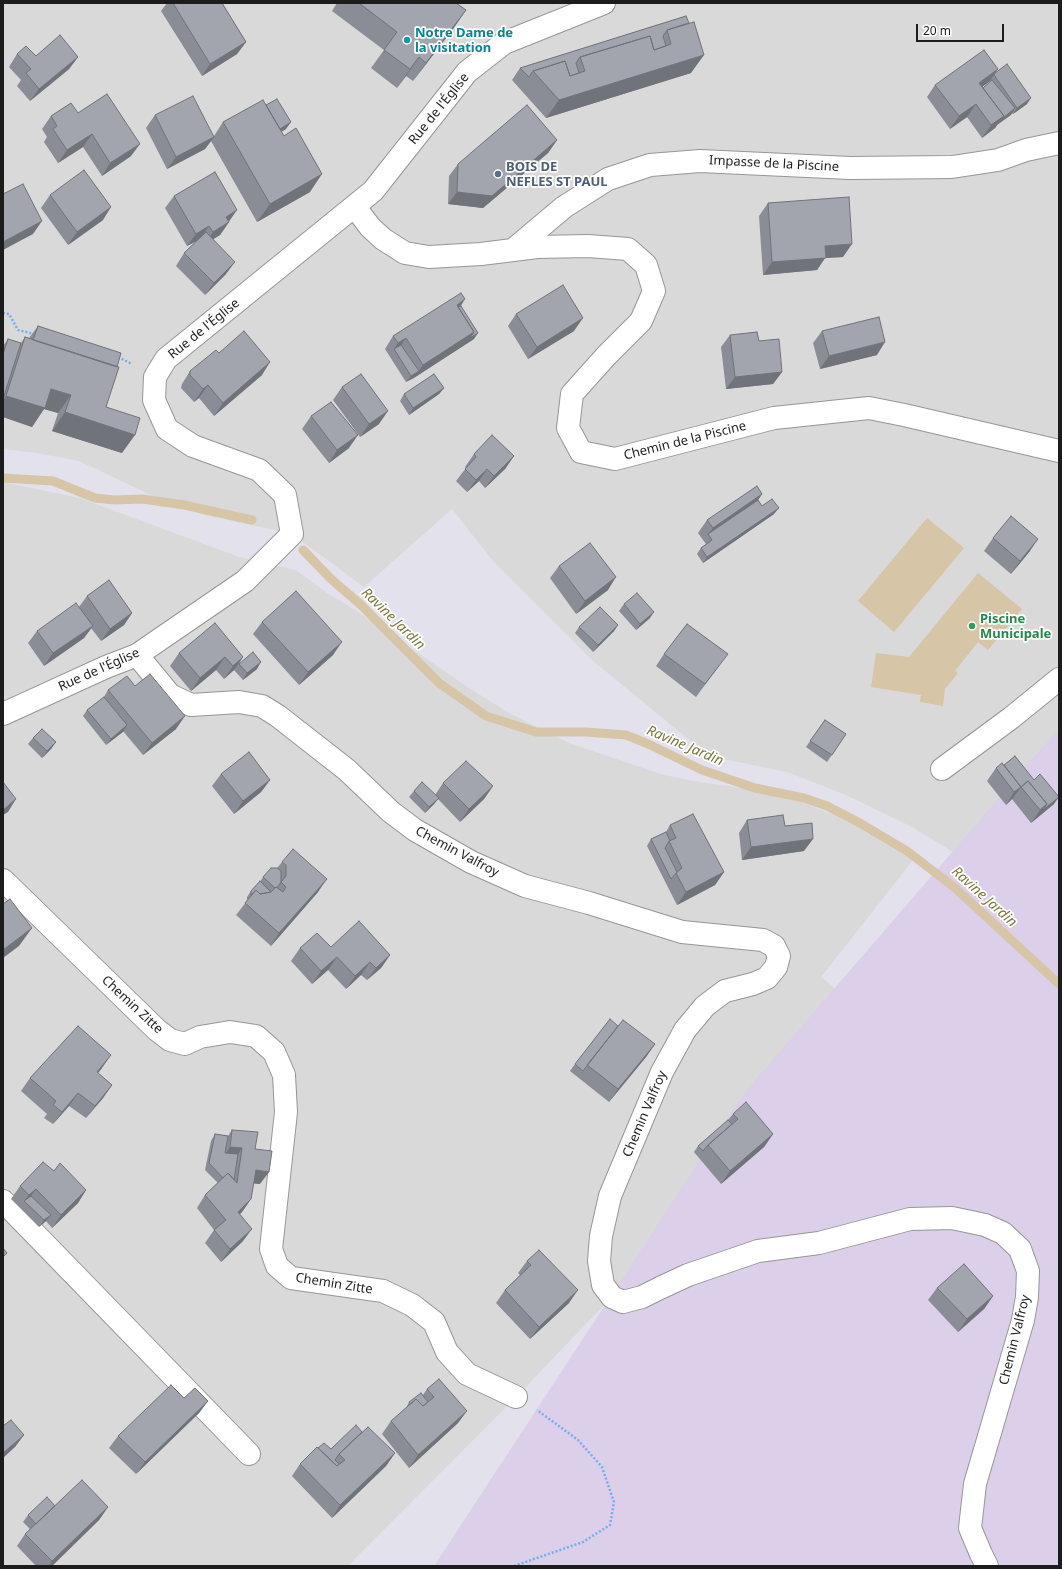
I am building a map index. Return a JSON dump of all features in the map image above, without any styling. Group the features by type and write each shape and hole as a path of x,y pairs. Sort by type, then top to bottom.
{"street":[{"name":"Rue de l'Église","path":"3,714 136,655 245,581 292,534 285,494 259,470 193,446 167,429 154,400 155,377 166,359 373,191 467,72 504,43 604,3"},
{"name":"Impasse de la Piscine","path":"513,250 564,207 608,178 650,165 700,161 850,168 952,167 998,160 1026,150 1059,144"},
{"name":"Chemin de la Piscine","path":"355,207 370,227 383,239 405,253 429,257 537,248 588,246 628,249 646,265 654,291 641,321 607,355 572,394 568,428 581,452 615,459 774,418 869,408 1059,451"},
{"name":"Chemin Valfroy","path":"136,655 170,695 191,706 239,702 262,706 278,716 347,770 391,812 415,830 471,862 525,886 589,903 682,932 763,940 774,946 779,956 776,967 767,978 753,984 725,991 705,1006 686,1030 662,1072 610,1196 601,1236 599,1261 603,1285 612,1297 623,1302 642,1297 688,1275 758,1251 819,1243 910,1219 952,1218 985,1225 1002,1233 1020,1248 1028,1271 1027,1297 1020,1327 975,1484 970,1528 980,1554 987,1566"},
{"path":"942,769 1059,680"},
{"name":"Chemin Zitte","path":"3,880 157,1030 170,1040 185,1044 200,1037 230,1032 256,1036 274,1052 284,1075 286,1112 271,1249 277,1266 291,1278 383,1292 412,1305 434,1322 447,1352 467,1374 516,1397"},
{"path":"3,1201 249,1454"}],"path":[{"path":"3,312 9,314 18,330 40,336"},
{"path":"113,356 121,358 155,377"},
{"path":"514,1566 582,1542 610,1525 614,1502 602,1467 578,1440 544,1414 516,1397"}],"shaded area":[{"path":"3,3 1059,3 1059,919 988,873 910,826 846,795 787,772 709,756 593,661 493,561 452,509 364,587 292,534 201,514 153,496 79,461 37,453 3,449"},
{"path":"3,482 80,498 239,557 296,570 327,593 354,609 469,688 509,713 569,743 664,775 699,782 779,793 856,824 917,855 821,977 917,1056 612,1297 516,1397 348,1566 3,1566"},
{"path":"927,518 964,548 894,632 858,601"},
{"name":"Piscine Municipale","path":"978,573 1022,609 988,650 978,642 955,671 958,673 945,689 943,706 920,702 921,695 871,687 876,653 909,657"},
{"path":"1056,732 1059,737 1059,1566 434,1566 744,1093"}],"building":[{"path":"173,3 222,3 246,42 210,64"},
{"path":"359,3 456,3 466,10 426,63 419,57 410,69 384,50 397,32"},
{"path":"686,16 689,23 667,30 663,36 666,46 654,50 650,36 580,57 576,63 579,73 570,76 565,61 533,71 529,77 520,68"},
{"path":"694,22 704,55 559,100 533,71 565,61 570,76 585,71 580,57 650,36 654,50 671,44 667,30"},
{"path":"60,35 78,57 39,89 26,73 31,69 17,54 26,46 36,56"},
{"path":"984,50 998,69 979,83 1004,116 991,125 976,104 959,116 935,85"},
{"path":"1007,64 1031,98 1017,108 994,75"},
{"path":"992,80 1015,108 1002,119 1004,116 983,88"},
{"path":"107,94 140,144 110,163 92,134 67,150 53,129 57,126 51,116 71,103 78,113"},
{"path":"193,96 214,137 176,157 155,115"},
{"path":"277,99 291,122 280,129 266,105"},
{"path":"263,100 284,136 296,128 322,174 270,204 223,122"},
{"path":"527,105 557,140 492,196 457,192 458,164"},
{"path":"84,170 111,207 77,232 50,195"},
{"path":"215,172 237,210 226,217 229,222 213,232 209,226 196,234 174,196"},
{"path":"23,184 42,221 3,242 3,194"},
{"path":"849,197 852,244 825,246 826,258 772,262 768,203"},
{"path":"206,232 235,262 214,283 184,253"},
{"path":"563,285 583,318 537,347 516,314"},
{"path":"461,293 465,299 457,305 474,332 423,365 406,338 398,343 393,336"},
{"path":"461,306 478,333 470,338 474,332 458,307"},
{"path":"879,317 885,342 829,356 822,331"},
{"path":"38,326 121,353 117,367 33,340"},
{"path":"244,331 270,362 223,403 208,385 203,389 190,375 190,371 216,350 219,353"},
{"path":"757,332 759,341 779,339 782,372 735,377 730,335"},
{"path":"25,337 119,367 106,407 140,418 135,435 65,412 71,395 51,389 45,408 6,396"},
{"path":"8,339 21,343 3,399 3,354"},
{"path":"401,345 419,371 411,376 394,349"},
{"path":"361,374 388,411 369,424 342,387"},
{"path":"434,374 444,388 413,408 404,394"},
{"path":"331,402 358,435 337,450 311,416"},
{"path":"492,435 514,456 494,476 487,469 476,480 465,469 476,457 474,454"},
{"path":"757,486 762,494 713,528 707,520"},
{"path":"772,499 779,508 707,557 701,548 712,540 708,534 758,500 762,506"},
{"path":"1011,516 1038,539 1020,561 993,538"},
{"path":"590,543 616,577 585,601 559,566"},
{"path":"109,580 132,613 110,629 87,596"},
{"path":"296,591 342,642 308,672 262,622"},
{"path":"637,593 654,612 640,624 624,604"},
{"path":"76,603 93,626 53,653 37,631"},
{"path":"600,607 618,625 598,645 579,627"},
{"path":"215,623 243,657 233,666 225,657 200,678 179,653"},
{"path":"687,624 728,654 705,684 664,654"},
{"path":"253,652 261,662 247,673 239,664"},
{"path":"150,674 185,716 152,743 108,690 127,676 135,686"},
{"path":"104,697 127,725 111,739 87,710"},
{"path":"825,720 846,734 832,755 810,741"},
{"path":"42,729 56,742 47,751 33,738"},
{"path":"249,752 270,780 243,801 221,774"},
{"path":"1015,756 1034,780 1040,774 1059,797 1043,810 1047,804 1028,781 1021,787 1004,765"},
{"path":"466,761 493,786 469,809 443,783"},
{"path":"1002,763 1021,787 1014,792 996,768"},
{"path":"1028,781 1047,804 1040,810 1021,787"},
{"path":"3,782 16,799 3,810"},
{"path":"422,782 439,798 429,807 414,791"},
{"path":"693,814 724,872 686,892 676,873 682,868 669,841 676,838 670,825"},
{"path":"783,815 785,826 812,823 813,839 751,847 747,820"},
{"path":"666,832 670,841 665,848 677,872 671,879 651,839"},
{"path":"293,849 327,879 279,933 245,903 256,890 260,894 271,892 276,887 283,892 286,887 281,882 286,876 286,865 282,862"},
{"path":"271,868 277,868 281,871 281,882 277,888 275,888 263,877"},
{"path":"260,881 271,892 260,894 256,890 251,895 251,891"},
{"path":"10,899 32,928 3,950 3,904"},
{"path":"359,921 390,955 376,968 370,962 355,976 337,957 321,971 300,948 317,933 331,947"},
{"path":"610,1019 618,1026 583,1071 575,1064"},
{"path":"623,1020 655,1044 618,1089 587,1065"},
{"path":"78,1026 111,1055 97,1072 112,1085 95,1106 78,1093 62,1112 53,1105 56,1101 30,1078"},
{"path":"746,1102 773,1134 730,1171 708,1145 738,1119 733,1114"},
{"path":"728,1120 732,1124 703,1151 698,1146"},
{"path":"232,1130 258,1132 255,1149 272,1151 269,1172 256,1170 251,1199 238,1212 252,1229 230,1249 214,1230 226,1220 205,1195 228,1173 237,1183 242,1148 230,1147"},
{"path":"215,1134 228,1136 225,1153 238,1154 234,1180 228,1173 223,1178 209,1163"},
{"path":"43,1162 54,1171 60,1163 86,1190 61,1215 36,1189 29,1195 20,1186"},
{"path":"31,1196 51,1215 44,1220 24,1201"},
{"path":"3,1248 7,1253 3,1257"},
{"path":"539,1250 578,1290 539,1327 505,1290 531,1265 527,1261"},
{"path":"964,1264 993,1296 967,1319 937,1288"},
{"path":"439,1379 467,1411 418,1455 391,1421 416,1399 423,1406 434,1397 427,1389"},
{"path":"171,1385 184,1398 195,1388 208,1401 145,1462 118,1436"},
{"path":"421,1393 428,1402 423,1406 416,1399 411,1404 409,1402"},
{"path":"11,1420 24,1435 3,1453 3,1426"},
{"path":"356,1425 362,1432 339,1454 335,1460 339,1464 337,1466 318,1448 324,1443 331,1449"},
{"path":"368,1427 395,1453 340,1505 300,1464 317,1447 337,1466 345,1460 339,1454"},
{"path":"82,1480 108,1507 52,1561 25,1534"},
{"path":"47,1497 55,1506 36,1524 28,1515"}],"waterway":[{"name":"Ravine Jardin","path":"3,478 53,481 95,498 114,500 142,499 184,505 252,520"},
{"name":"Ravine Jardin","path":"303,550 331,579 360,604 439,683 486,716 536,732 586,732 626,735 702,770 755,788 804,798 827,806 860,823 907,851 954,887 1059,984"}],"place":[{"name":"Notre Dame de la visitation","path":"407,40"},
{"name":"BOIS DE NEFLES ST PAUL","path":"498,174"},
{"name":"Piscine Municipale","path":"972,626"}]}
